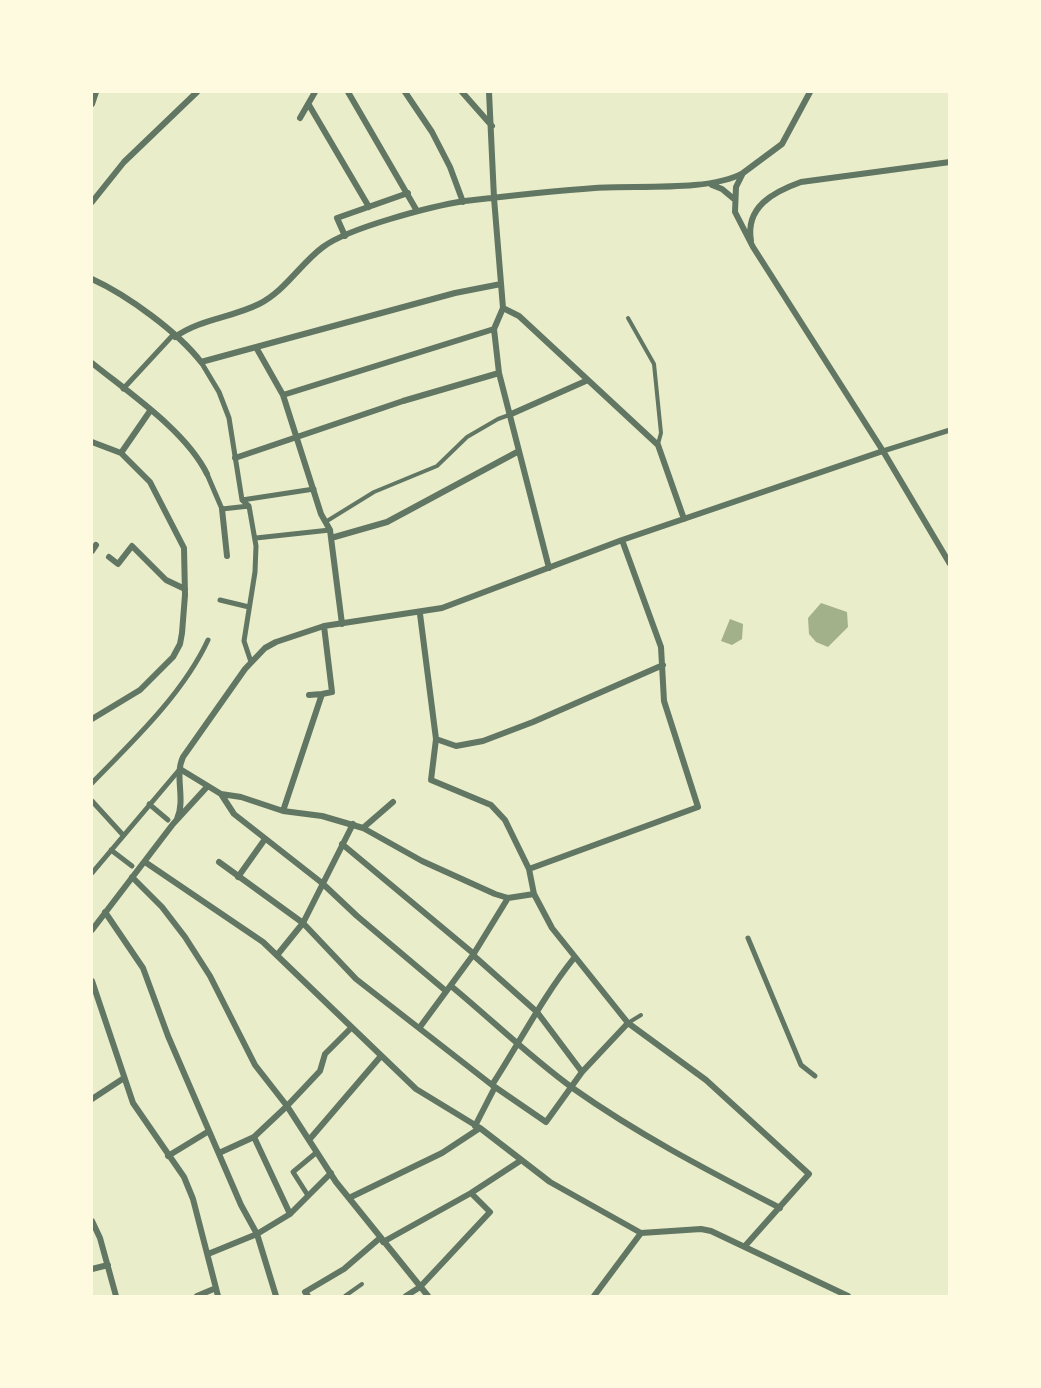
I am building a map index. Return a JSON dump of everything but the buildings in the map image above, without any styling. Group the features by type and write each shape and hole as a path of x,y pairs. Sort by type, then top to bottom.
{"street":[{"path":"92,101 96,92"},
{"path":"92,202 124,162 197,92"},
{"path":"300,118 315,92"},
{"path":"348,92 417,211"},
{"path":"405,92 432,132 450,167 463,202"},
{"path":"462,92 492,127"},
{"path":"489,92 494,198 504,308 494,329 499,373 549,568"},
{"path":"121,386 174,336 192,325 215,321 260,304 291,280 323,247 345,236 417,211 463,202 596,188 700,184 728,180 743,173 782,144 810,92"},
{"path":"309,105 369,207"},
{"path":"753,248 749,230 754,214 768,198 783,188 801,182 950,162"},
{"path":"743,173 735,196 738,220 753,248 883,451 950,564"},
{"path":"700,184 718,186 735,196"},
{"path":"345,236 337,218 408,193"},
{"path":"92,279 126,296 174,336 201,362 219,392 229,418 242,500 249,506 256,538 255,572 244,641 251,662"},
{"path":"201,362 257,349 388,311 501,284"},
{"path":"504,308 519,316 657,445 684,519"},
{"path":"283,395 494,329"},
{"path":"257,349 283,395 321,514 330,530 342,624"},
{"path":"92,363 189,444 207,474 222,509 227,556"},
{"path":"235,458 403,400 499,373"},
{"path":"509,416 588,380"},
{"path":"121,453 150,411"},
{"path":"177,819 181,807 181,761 251,662 265,648 276,642 324,626 420,614 442,608 622,540 950,430"},
{"path":"92,442 121,453 150,482 182,541 185,589 180,644 172,657 140,690 92,719"},
{"path":"331,538 387,522 519,451"},
{"path":"242,500 314,489"},
{"path":"222,509 249,506"},
{"path":"256,538 330,530"},
{"path":"529,869 699,807 664,701 662,647 622,540"},
{"path":"109,557 118,564 132,546 166,580 185,589"},
{"path":"220,600 249,607"},
{"path":"420,614 436,739 430,775 434,782 491,805 505,820 529,869 534,894 552,928 628,1023 706,1080 809,1174 745,1246"},
{"path":"309,695 332,692 324,626"},
{"path":"92,783 147,727 201,655 208,640"},
{"path":"436,739 449,746 462,745 533,722 663,665"},
{"path":"284,811 322,694"},
{"path":"180,769 206,788 221,794 241,797 284,811 322,816 353,824 423,861 508,898 534,894"},
{"path":"92,873 180,769"},
{"path":"92,930 177,819 206,788"},
{"path":"221,794 234,814 322,883 357,916 520,1043 571,1087 653,1142 780,1208"},
{"path":"92,801 123,835"},
{"path":"363,828 393,802"},
{"path":"149,804 168,820"},
{"path":"278,954 303,923 353,824"},
{"path":"238,877 265,839"},
{"path":"342,844 537,1012 582,1072"},
{"path":"111,850 132,866"},
{"path":"145,862 278,954 351,1028 416,1089 477,1127 550,1182 641,1233 701,1229 745,1246 848,1296"},
{"path":"219,862 303,923 356,979 493,1086 546,1122 582,1072 628,1023"},
{"path":"132,877 162,907 185,937 210,976 255,1065 287,1106 349,1198 428,1296"},
{"path":"420,1027 473,955 508,898"},
{"path":"105,912 143,968 209,1131 256,1234 276,1296"},
{"path":"748,938 801,1065 815,1076"},
{"path":"349,1198 442,1154 477,1127 493,1086 520,1043 546,993 574,958"},
{"path":"92,981 133,1103 184,1177 193,1199 218,1296"},
{"path":"219,1153 254,1137 287,1106 320,1071 325,1054 351,1028"},
{"path":"309,1140 381,1056"},
{"path":"92,1099 124,1078"},
{"path":"168,1156 209,1131"},
{"path":"254,1137 290,1214"},
{"path":"307,1194 293,1172 317,1152"},
{"path":"308,1296 305,1292 344,1269 382,1240 471,1193 520,1161"},
{"path":"208,1254 256,1234 290,1214 307,1194 331,1173"},
{"path":"406,1296 420,1287 490,1212 471,1193"},
{"path":"92,1221 108,1265 116,1296"},
{"path":"594,1296 641,1233"},
{"path":"92,1269 108,1265"},
{"path":"197,1296 216,1288"}],"lane":[{"path":"628,318 654,364 661,433 657,445"},
{"path":"327,521 374,492 437,466 467,437 498,418 509,416"},
{"path":"628,1023 641,1016"},
{"path":"345,1296 362,1284"}],"shaded area":[{"path":"821,603 847,612 848,627 828,647 816,642 809,634 808,618"},
{"path":"730,619 743,624 742,639 732,645 721,641"}]}
